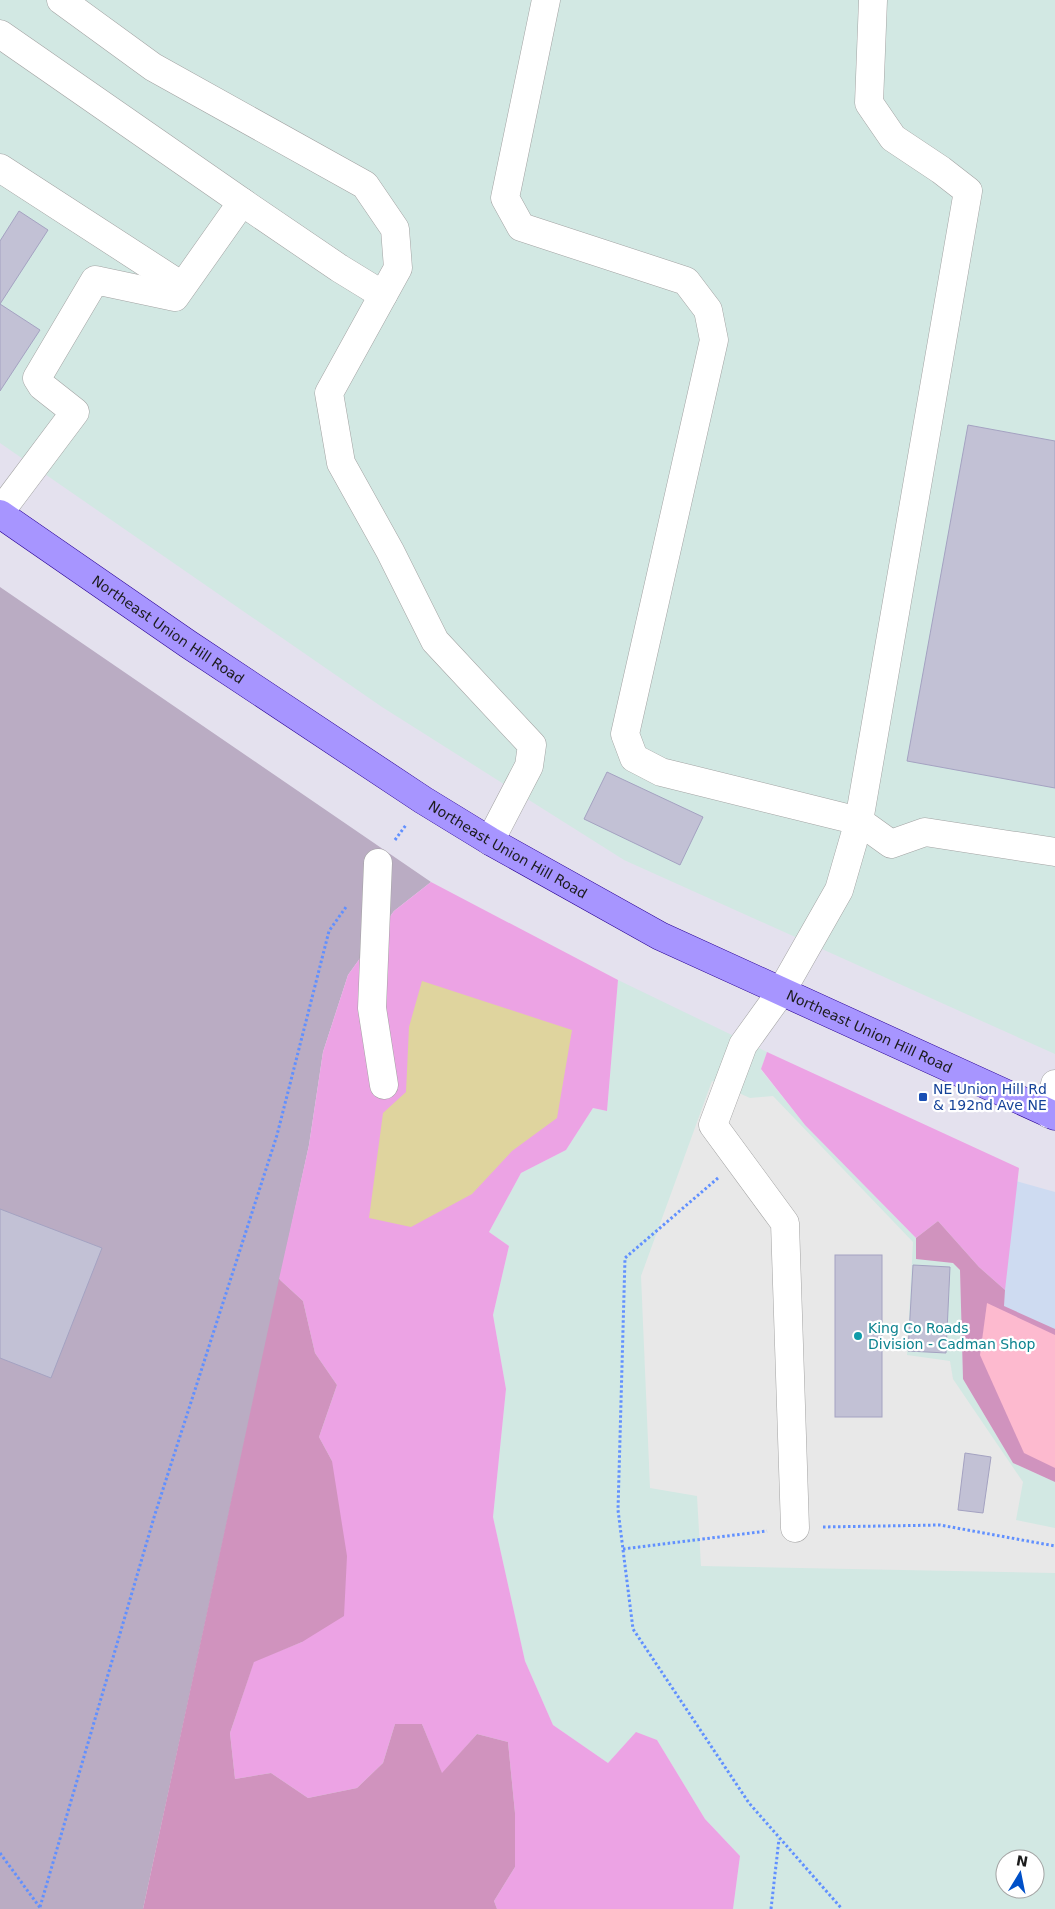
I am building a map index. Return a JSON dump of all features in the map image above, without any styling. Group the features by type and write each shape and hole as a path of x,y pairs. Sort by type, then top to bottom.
{"main road":[{"name":"Northeast Union Hill Road","path":"0,513 188,644 424,800 490,841 660,936 1052,1115"}],"street":[{"path":"61,0 153,67 366,185 395,229 398,268 329,393 341,463 390,551 435,641 532,745 529,766 490,841"},
{"path":"546,0 505,198 521,227 686,281 708,310 714,340 625,734 634,758 661,772 859,821 891,844 925,832 1055,852"},
{"path":"795,1528 785,1223 713,1125 742,1045 781,992 839,890 859,821 968,191 941,170 893,138 869,104 873,0"},
{"path":"0,34 242,202 339,268 383,295"},
{"path":"0,168 182,286"},
{"path":"0,513 75,412 42,386 37,378 95,280 175,297 242,202"},
{"path":"378,863 372,1008 384,1085"},
{"path":"1052,1115 1055,1084"}],"path":[{"path":"378,863 424,800"},
{"path":"40,1908 155,1514 277,1134 329,930 351,900"},
{"path":"739,1160 625,1258 618,1510 632,1629 749,1803 842,1909"},
{"path":"623,1549 795,1528 940,1525 1055,1546"},
{"path":"771,1909 780,1838"},
{"path":"0,1853 40,1908"}],"shaded area":[{"path":"0,0 1055,0 1055,1054 624,860 382,707 0,443"},
{"path":"0,587 431,882 394,911 348,975 323,1052 309,1145 143,1909 0,1909"},
{"path":"431,882 618,980 607,1111 593,1108 566,1150 521,1173 489,1232 509,1246 493,1315 506,1389 493,1517 525,1661 553,1725 608,1763 636,1732 657,1740 705,1819 740,1856 733,1909 497,1909 494,1901 515,1867 515,1813 508,1742 477,1734 442,1774 422,1724 395,1724 383,1763 357,1788 308,1798 271,1773 235,1779 230,1733 254,1661 302,1642 332,1461 319,1437 337,1385 315,1353 303,1301 279,1279 309,1145 323,1052 348,975 394,911"},
{"path":"618,980 767,1052 761,1070 805,1125 916,1238 916,1258 953,1263 960,1270 963,1379 1013,1463 1055,1482 1055,1909 733,1909 740,1856 705,1819 657,1740 636,1733 608,1763 553,1725 525,1661 493,1517 506,1389 493,1315 509,1246 489,1232 521,1173 566,1150 593,1108 607,1111"},
{"path":"422,981 572,1030 557,1118 512,1151 472,1194 411,1227 369,1218 383,1113 406,1092 409,1027"},
{"path":"767,1052 1019,1168 1005,1290 979,1267 938,1221 916,1238 805,1125 761,1069"},
{"path":"712,1081 750,1098 773,1096 913,1242 907,1355 950,1361 953,1379 1023,1482 1016,1520 1055,1528 1055,1573 701,1566 697,1496 650,1488 641,1276"},
{"path":"1012,1180 1055,1192 1055,1335 1000,1309"},
{"path":"938,1221 979,1267 1005,1290 1004,1306 1055,1329 1055,1482 1013,1463 963,1379 960,1270 953,1263 916,1259 916,1238"},
{"path":"279,1279 303,1301 315,1353 337,1385 319,1437 332,1461 347,1556 344,1616 302,1642 254,1662 230,1733 235,1779 271,1773 308,1798 357,1788 383,1763 395,1724 422,1724 442,1773 477,1734 508,1742 515,1813 515,1867 494,1901 497,1909 143,1909"},
{"path":"987,1303 1055,1335 1055,1468 1024,1453 980,1355"}],"building":[{"path":"19,211 48,230 0,304 0,241"},
{"path":"0,304 40,330 0,391"},
{"path":"968,425 1055,441 1055,788 907,761"},
{"path":"607,772 703,817 680,865 584,819"},
{"path":"0,1209 102,1248 51,1378 0,1358"},
{"name":"King Co Roads Division - Cadman Shop","path":"835,1255 882,1255 882,1417 835,1417"},
{"path":"913,1265 950,1267 946,1353 908,1351"},
{"path":"965,1453 991,1457 983,1513 958,1510"}],"place":[{"name":"NE Union Hill Rd & 192nd Ave NE","path":"923,1097"},
{"name":"King Co Roads Division - Cadman Shop","path":"858,1336"}]}
